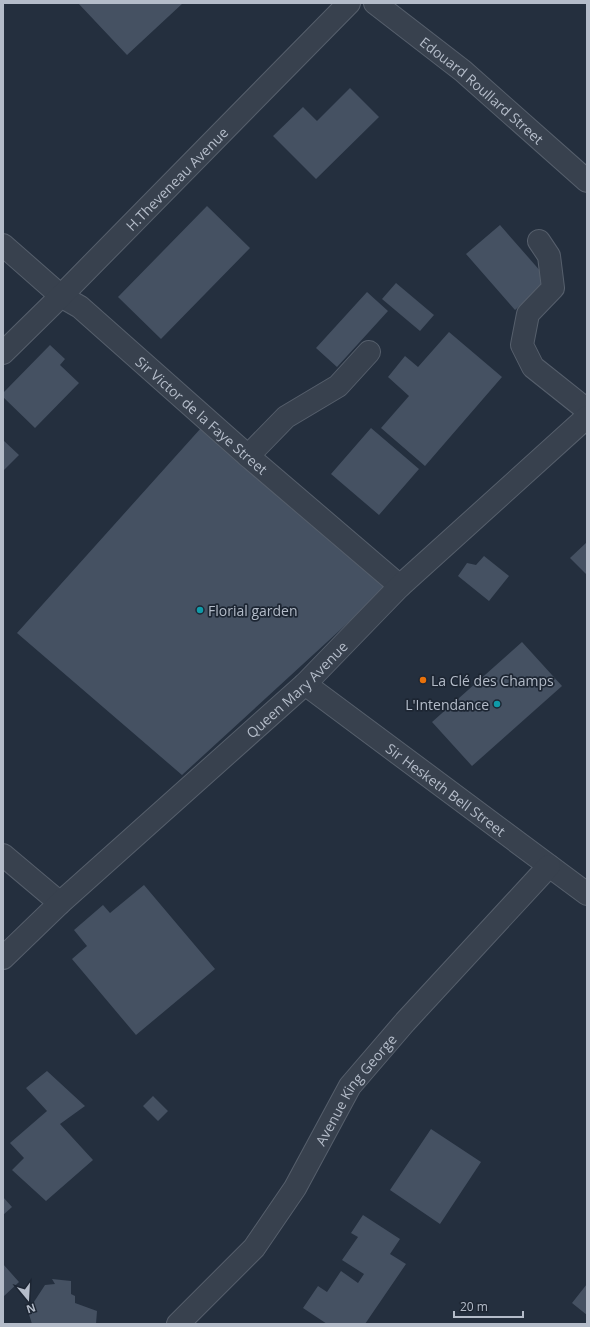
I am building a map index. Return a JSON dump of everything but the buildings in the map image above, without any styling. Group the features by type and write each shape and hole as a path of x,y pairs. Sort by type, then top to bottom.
{"street":[{"name":"H.Theveneau Avenue","path":"3,353 349,3"},
{"name":"Edouard Roullard Street","path":"375,3 463,71 587,181"},
{"path":"539,241 549,256 553,288 528,314 522,345 533,367 587,410"},
{"name":"Sir Victor de la Faye Street","path":"3,245 61,296 80,307 248,456 400,586"},
{"path":"248,456 286,417 338,386 369,352"},
{"name":"Queen Mary Avenue","path":"3,958 60,903 305,684 400,586 587,417"},
{"name":"Sir Hesketh Bell Street","path":"305,684 587,894"},
{"path":"3,855 60,903"},
{"name":"Avenue King George","path":"178,1324 254,1248 295,1188 350,1086 405,1022 549,866"}],"place":[{"name":"Florial garden","path":"200,610"},
{"name":"La Clé des Champs","path":"423,680"},
{"name":"L'Intendance","path":"497,704"}]}
